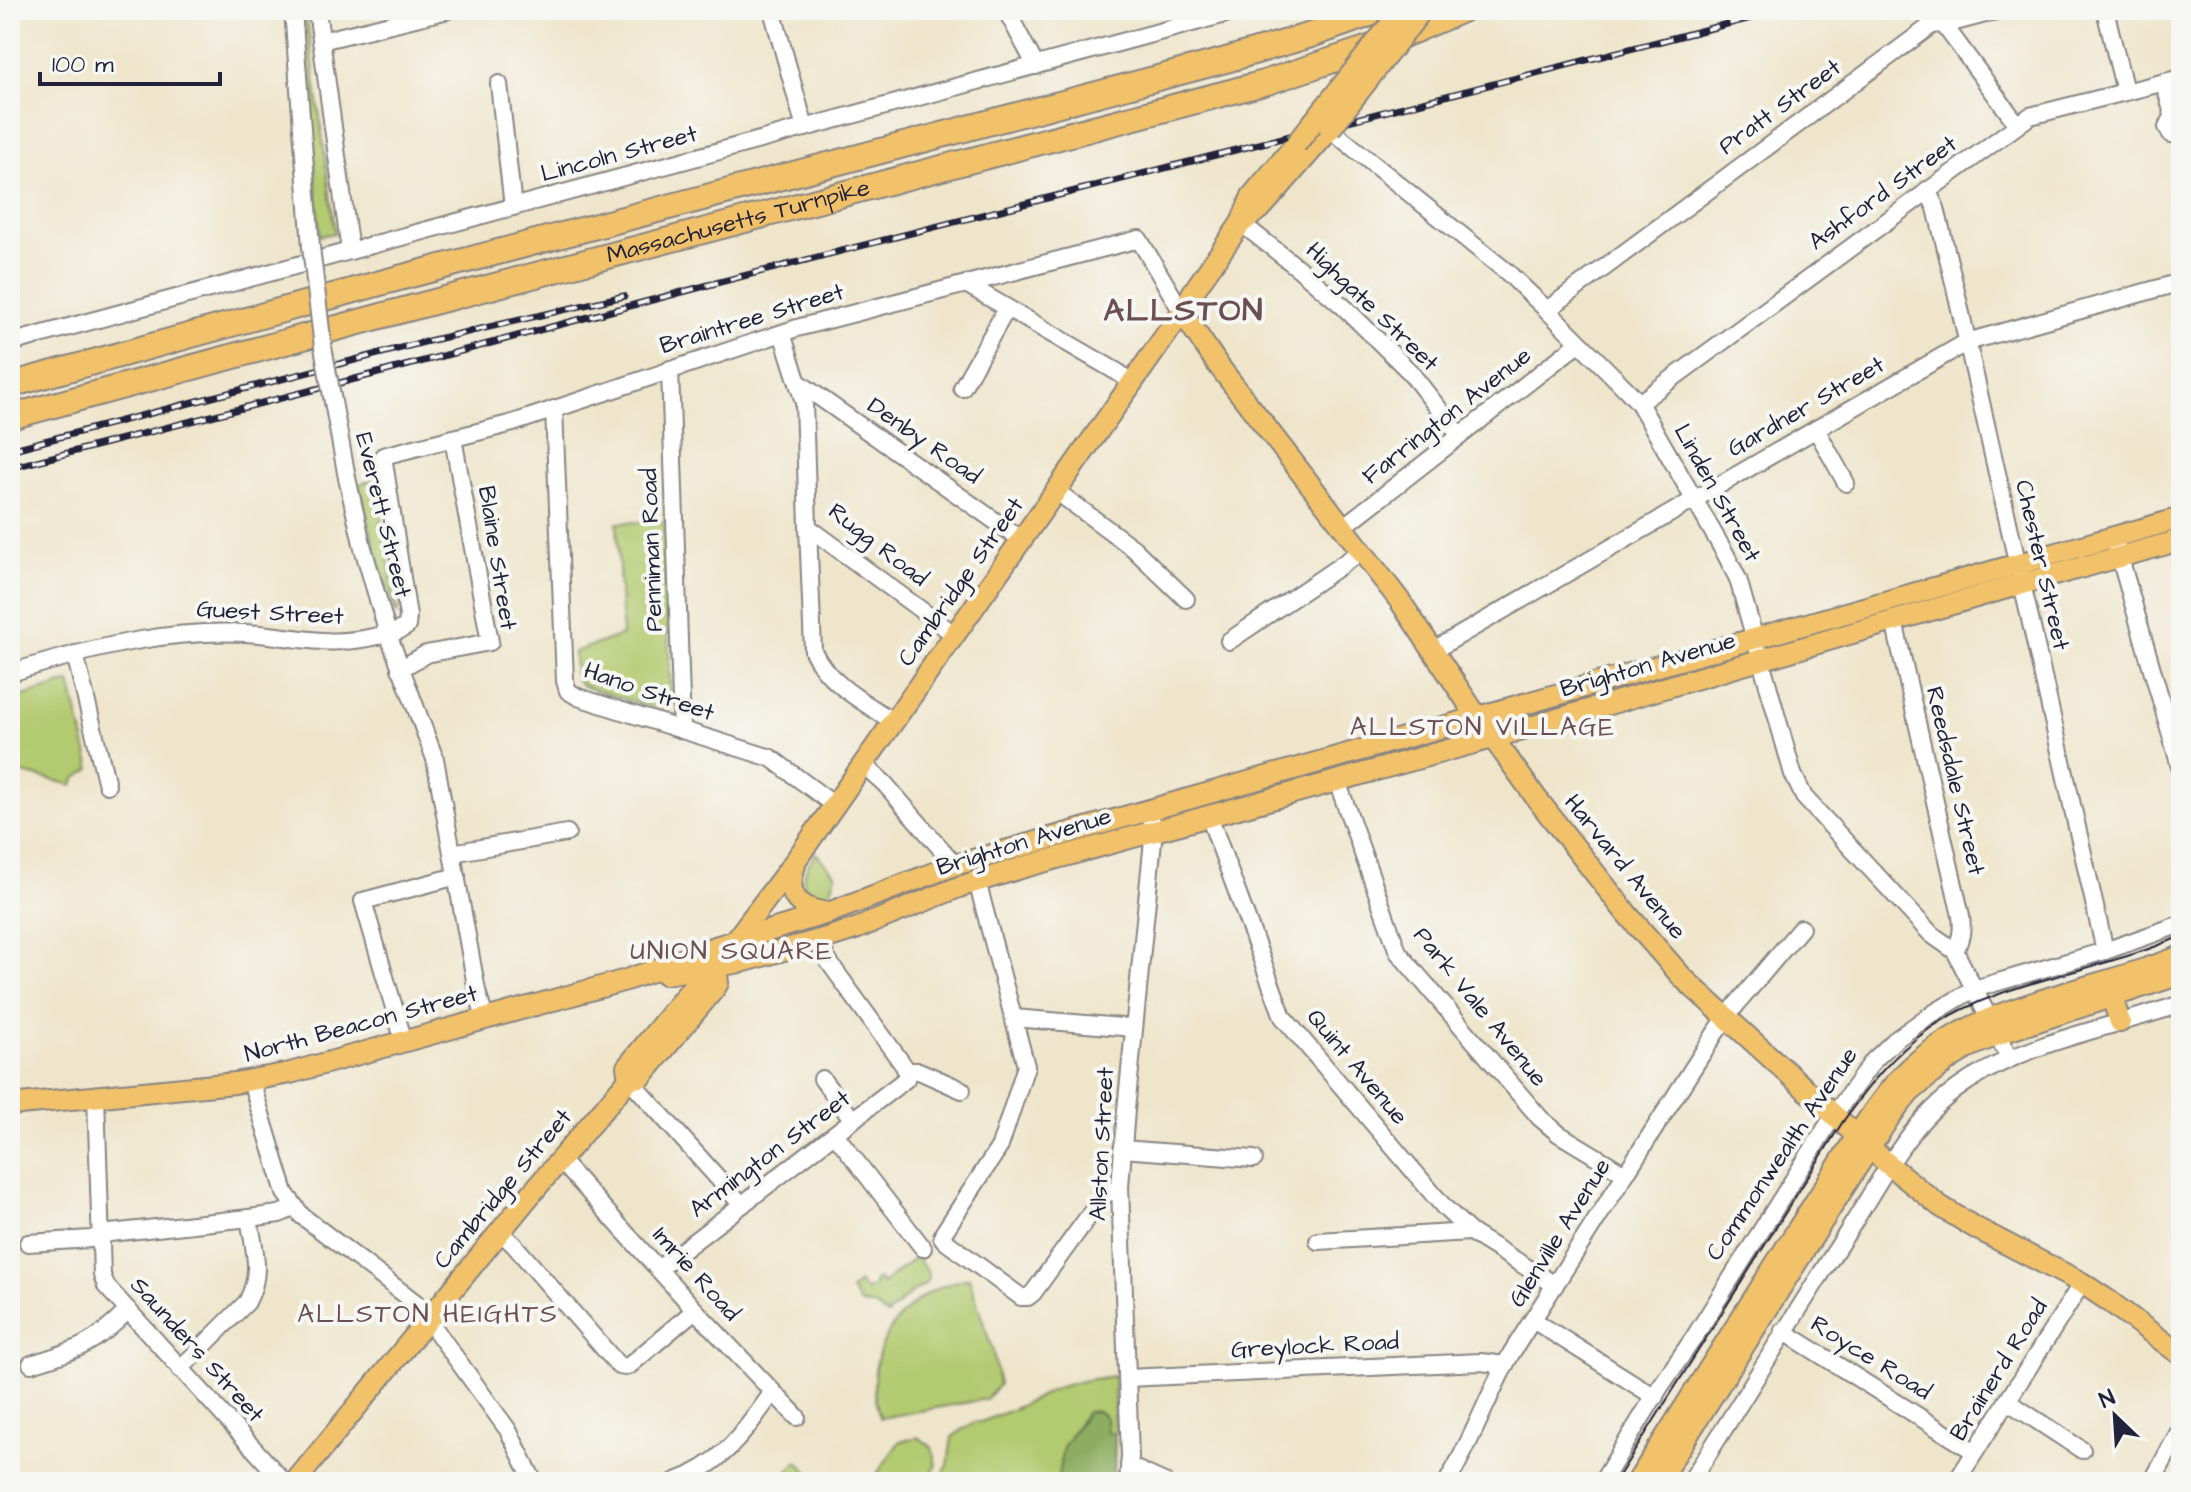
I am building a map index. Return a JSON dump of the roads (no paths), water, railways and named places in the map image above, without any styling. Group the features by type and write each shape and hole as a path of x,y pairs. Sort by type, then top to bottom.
{"highway":[{"name":"Massachusetts Turnpike","path":"10,385 414,274 1237,57 1381,10"},
{"name":"Massachusetts Turnpike","path":"10,417 1264,83 1364,51 1462,10"}],"main road":[{"name":"Cambridge Street","path":"629,1079 627,1067 695,984 716,966 735,942 894,722 1182,312 1241,223 1252,196 1402,10"},
{"name":"Cambridge Street","path":"1241,223 1263,206 1329,133 1422,10"},
{"name":"Harvard Avenue","path":"1182,312 1218,365 1400,601 1492,738 1561,830 1683,978 1863,1142 1940,1206 2082,1283 2181,1355"},
{"name":"Brighton Avenue","path":"716,966 741,962 858,928 918,902 1151,820 1479,718 2181,518"},
{"name":"Brighton Avenue","path":"735,942 828,913 955,865 1151,820 1209,816 2181,540"},
{"path":"798,857 791,878 792,892 804,907 828,913"},
{"name":"North Beacon Street","path":"10,1105 251,1081 290,1073 626,980 695,953 735,942"},
{"path":"1993,1027 2181,956"},
{"name":"Cambridge Street","path":"295,1482 629,1079 641,1077 666,1047 718,983 716,966"},
{"name":"North Beacon Street","path":"626,980 716,966"},
{"path":"1658,1482 1863,1142 1880,1103 1909,1069 1947,1040 2112,997 2181,974"},
{"path":"2112,997 2120,1022"},
{"path":"1637,1482 1863,1142"}],"street":[{"name":"Everett Street","path":"293,10 311,247 323,347 347,478 388,634 433,752 477,991 485,1019"},
{"path":"317,10 350,251"},
{"path":"321,41 448,10"},
{"path":"772,10 805,128"},
{"path":"1006,10 1036,66"},
{"name":"Lincoln Street","path":"10,343 1240,10"},
{"name":"Pratt Street","path":"1547,310 1933,24 1944,25 2000,10"},
{"path":"2105,10 2125,91"},
{"path":"1944,25 2017,124"},
{"path":"2173,80 2178,118 2168,122 2168,131 2181,135"},
{"name":"Ashford Street","path":"1639,403 2017,124 2036,113 2173,80"},
{"path":"499,84 513,207"},
{"name":"Linden Street","path":"1329,133 1470,242 1547,310 1639,403 1732,566 1793,774 1804,797 1931,934 1955,951"},
{"name":"Chester Street","path":"1927,190 1936,208 2105,951"},
{"name":"Highgate Street","path":"1241,223 1345,308 1410,372 1460,436"},
{"name":"Braintree Street","path":"388,634 404,628 408,618 383,456 506,425 782,333 1139,239 1182,312"},
{"name":"Gardner Street","path":"1434,650 1967,342 2181,282"},
{"path":"966,284 1132,383"},
{"path":"962,388 1007,308"},
{"name":"Rugg Road","path":"782,333 804,402 808,527 955,635"},
{"name":"Farrington Avenue","path":"1343,527 1579,343"},
{"name":"Penniman Road","path":"670,369 682,730"},
{"name":"Denby Road","path":"798,382 1022,540"},
{"name":"Hano Street","path":"554,409 565,685 568,691 578,697 771,758 834,805"},
{"path":"1816,429 1846,483"},
{"name":"Blaine Street","path":"400,669 426,654 490,642 453,438"},
{"path":"1056,491 1133,548 1186,599"},
{"path":"808,527 813,651 831,678 894,722"},
{"path":"2114,537 2181,770"},
{"path":"1229,641 1362,551"},
{"name":"Reedsdale Street","path":"1894,621 1961,916 1963,927 1955,951"},
{"name":"Guest Street","path":"10,673 137,640 204,632 254,634 326,643 388,634"},
{"path":"75,654 107,785"},
{"path":"863,764 880,778 955,865"},
{"name":"Park Vale Avenue","path":"1337,781 1398,952 1540,1118 1559,1134 1625,1174"},
{"name":"Quint Avenue","path":"1209,816 1283,1017 1444,1207 1470,1232 1555,1285"},
{"name":"Allston Street","path":"1129,1474 1120,1187 1151,820"},
{"path":"452,853 567,833"},
{"path":"404,1042 363,901 457,876"},
{"path":"977,881 1026,1066 1000,1146 942,1237 1021,1297 1028,1297 1104,1195 1120,1187"},
{"name":"Commonwealth Avenue","path":"1602,1482 1834,1115 1873,1061 1927,1017 1974,989 2105,951 2181,924"},
{"name":"Glenville Avenue","path":"1447,1482 1505,1365 1625,1174 1726,1017 1801,928"},
{"path":"820,940 826,958 906,1073 919,1071 962,1090"},
{"path":"1955,951 2009,1058"},
{"path":"1676,1454 1681,1473 1688,1482 1899,1148 1926,1114 1969,1080 2009,1058 2181,1004"},
{"path":"1014,1018 1134,1028"},
{"name":"Armington Street","path":"658,1269 904,1082 906,1073"},
{"path":"629,1079 742,1205"},
{"path":"822,1079 853,1120"},
{"path":"251,1081 285,1193 294,1208 416,1303 508,1430 536,1481"},
{"name":"Saunders Street","path":"96,1096 102,1275 106,1286 284,1482"},
{"path":"835,1134 923,1248"},
{"path":"1122,1149 1254,1159"},
{"name":"Imrie Road","path":"561,1161 695,1310 797,1417"},
{"path":"28,1243 249,1218 279,1214 294,1208"},
{"path":"180,1369 247,1302 253,1291 257,1277 249,1218"},
{"path":"500,1232 619,1366 630,1365 695,1310"},
{"path":"1318,1241 1470,1232"},
{"name":"Brainerd Road","path":"1956,1482 2082,1283"},
{"path":"31,1364 85,1346 128,1310"},
{"path":"1533,1320 1655,1397"},
{"name":"Royce Road","path":"1783,1331 1975,1452"},
{"name":"Greylock Road","path":"1127,1378 1481,1362 1505,1365"},
{"path":"674,1482 703,1469 727,1452 772,1393"},
{"path":"2007,1401 2082,1450"},
{"path":"2152,1482 2181,1428"},
{"path":"1129,1474 1164,1482"}],"tram line":[{"path":"1615,1482 1842,1123 1892,1060 1929,1029 1988,998 2118,959 2181,936"}],"railway":[{"path":"10,468 716,283 1782,10"},
{"path":"10,450 424,342 624,296"}],"district":[{"name":"ALLSTON","path":"1184,310"},
{"name":"ALLSTON VILLAGE","path":"1483,727"},
{"name":"UNION SQUARE","path":"732,951"},
{"name":"ALLSTON HEIGHTS","path":"428,1314"}]}
